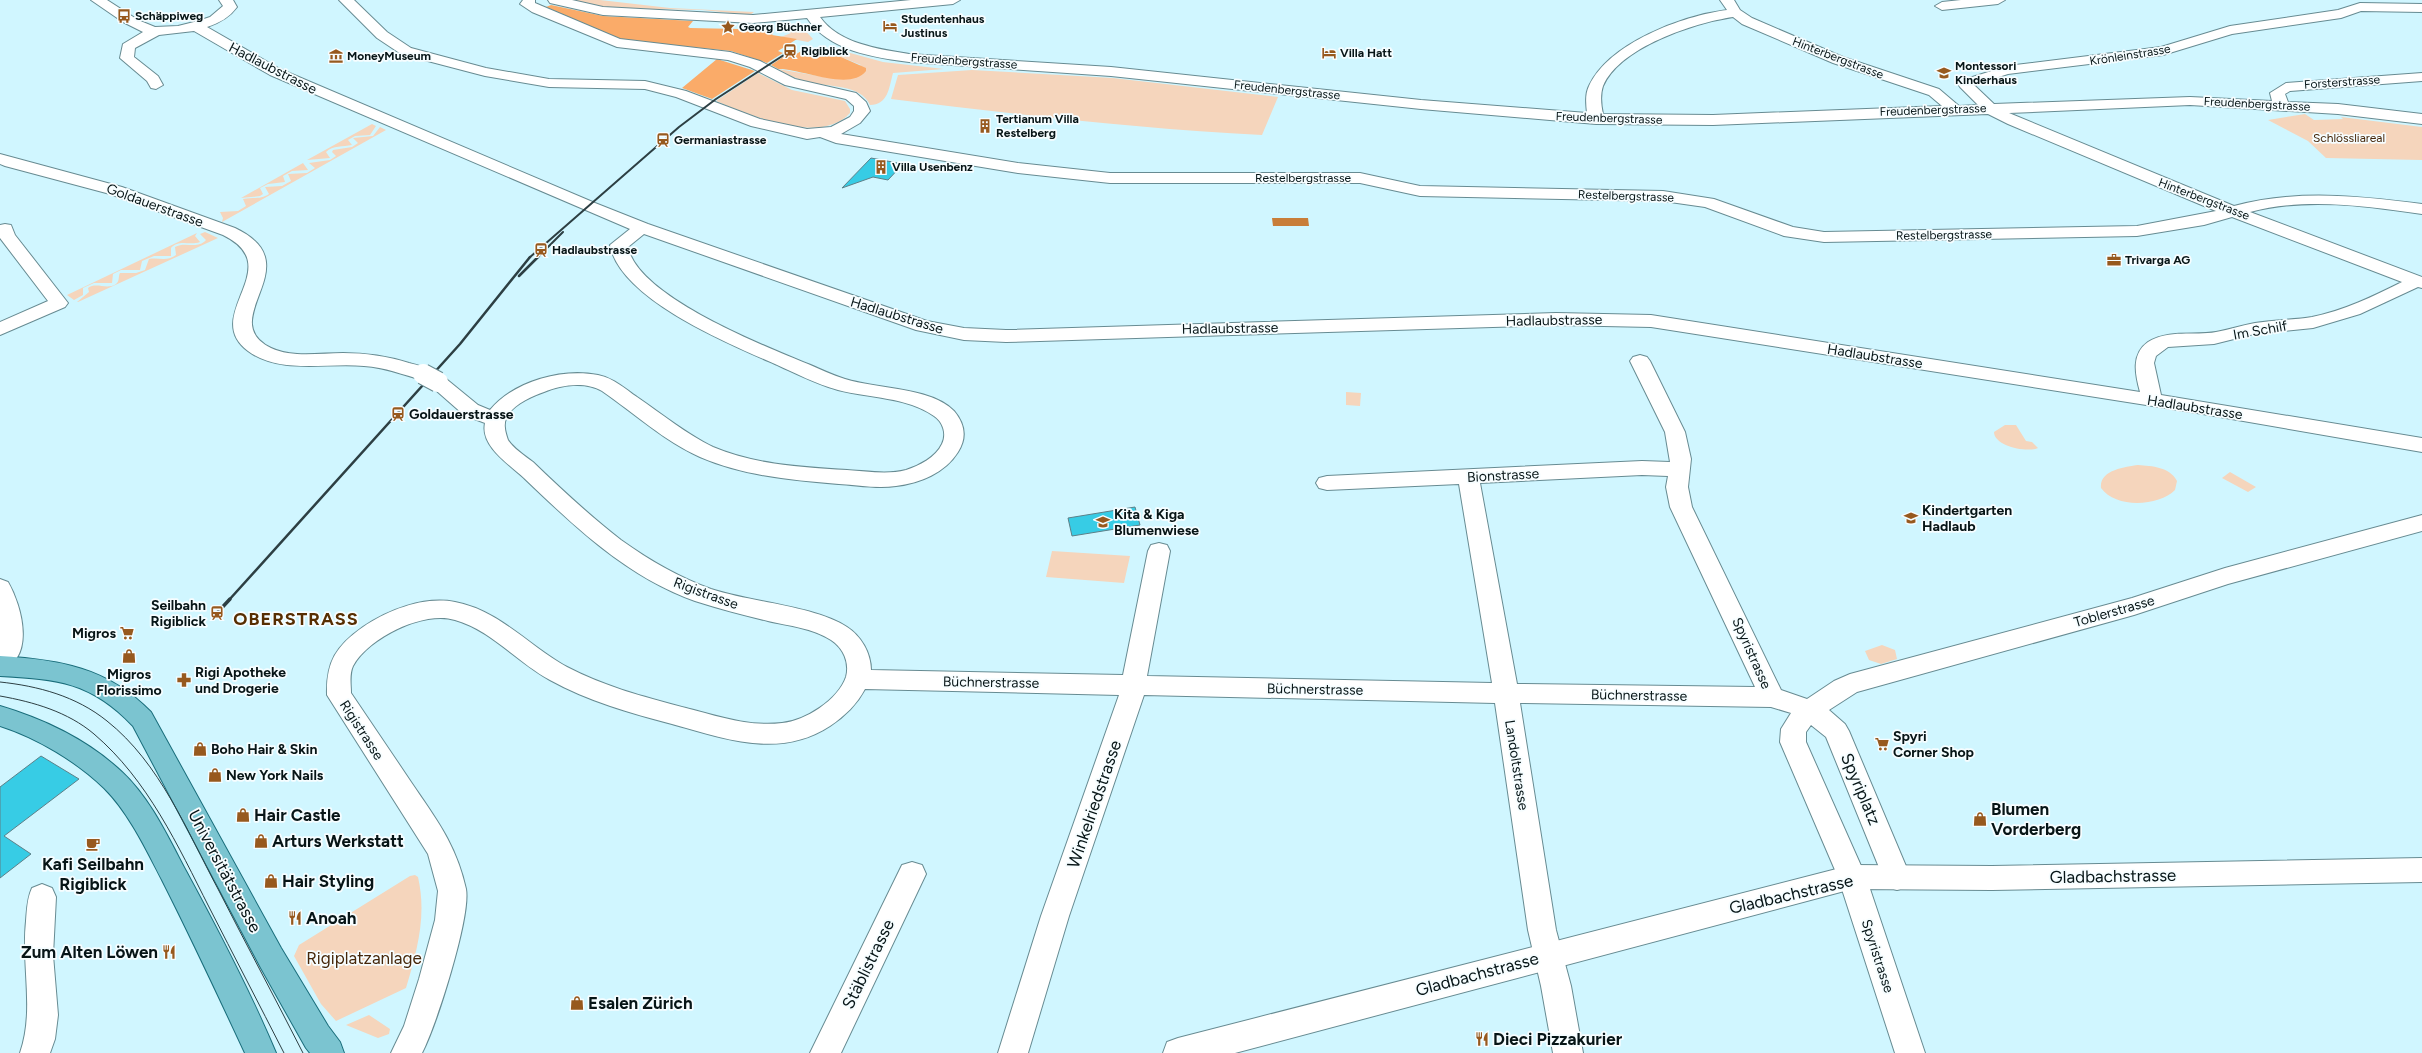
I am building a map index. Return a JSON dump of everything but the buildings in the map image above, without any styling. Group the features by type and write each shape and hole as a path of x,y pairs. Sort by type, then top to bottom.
{"main road":[{"name":"Universitätstrasse","path":"0,666 64,672 87,678 116,694 127,702 145,724 272,958 317,1037 329,1053"},
{"path":"0,716 44,734 97,767 122,790 143,818 202,926 261,1053"}],"street":[{"path":"98,0 142,27 157,30 195,26 225,13 230,4 226,0"},
{"path":"346,0 394,45 422,57 537,82 644,85 681,94 756,123 792,132 825,134 850,124 858,118 862,111 858,100 843,93 790,82 755,64 730,56 617,43 527,4 529,0"},
{"path":"555,0 590,9 622,13 738,19 812,15 953,0"},
{"path":"1942,6 1998,0"},
{"path":"778,18 784,4"},
{"path":"1596,119 1594,103 1596,85 1604,72 1615,61 1646,41 1673,30 1719,15 1732,4"},
{"name":"Hinterbergstrasse","path":"1732,4 1747,21 1838,60 1934,92 1954,109"},
{"path":"2354,4 2422,8"},
{"name":"Krönleinstrasse","path":"1989,108 1965,84 1978,78 2007,70 2092,62 2163,51 2230,30 2342,14 2354,4"},
{"name":"Freudenbergstrasse","path":"812,15 818,26 837,40 869,51 909,58 1109,71 1448,108 1596,119 1713,120 2144,101 2281,104 2422,119"},
{"name":"Hadlaubstrasse","path":"195,26 276,72 589,207 642,228 923,326 964,334 1006,336 1618,318 1676,324 2153,400 2422,445"},
{"path":"156,85 154,79 127,58 128,47 131,44 157,30"},
{"name":"Forsterstrasse","path":"2281,104 2277,93 2286,87 2422,77"},
{"name":"Hinterbergstrasse","path":"1989,108 2013,121 2232,212 2420,282"},
{"name":"Restelbergstrasse","path":"825,134 836,138 1018,168 1110,178 1360,178 1420,191 1663,196 1708,203 1790,232 1824,237 2137,231 2196,222 2232,212 2279,202 2323,199 2363,201 2422,209"},
{"name":"Goldauerstrasse","path":"0,160 31,170 120,191 227,232 246,242 254,250 259,274 256,286 242,312 240,323 247,341 255,347 269,354 294,359 356,359 423,375 472,410 495,419"},
{"path":"495,419 514,399 529,390 563,379 580,378 599,381 688,442 726,460 766,471 888,480 922,473 937,463 950,448 955,436 954,431 947,417 940,411 928,405 840,384 766,353 694,317 652,291 635,274 619,250 622,241 642,228"},
{"path":"0,329 59,303 7,236 5,229"},
{"name":"Im Schilf","path":"2153,400 2144,360 2148,354 2161,343 2181,339 2205,339 2234,335 2246,330 2335,316 2377,302 2420,282"},
{"name":"Spyristrasse","path":"1640,361 1675,432 1681,459 1677,487 1681,507 1754,656 1772,697 1811,710 1795,725 1792,737 1810,784 1852,877 1910,1053"},
{"name":"Rigistrasse","path":"406,1053 417,1032 434,979 449,920 452,891 441,850 339,695 341,664 366,638 391,622 416,612 438,608 455,610 477,618 555,672 583,687 613,699 757,735 792,733 822,720 842,703 858,678 859,663 854,648 842,634 824,624 737,605 688,590 646,568 612,544 499,444 494,435 495,419"},
{"name":"Bionstrasse","path":"1327,483 1642,468 1679,469"},
{"name":"Landoltstrasse","path":"1468,477 1506,694 1542,930 1556,986 1568,1053"},
{"name":"Toblerstrasse","path":"1811,710 1829,696 1850,684 2134,606 2224,576 2286,562 2422,522"},
{"name":"Winkelriedstrasse","path":"1013,1053 1055,916 1134,686 1159,551"},
{"path":"0,588 8,604 12,624 10,641 4,656 0,661"},
{"name":"Büchnerstrasse","path":"858,678 1506,694 1772,697"},
{"name":"Spyriplatz","path":"1811,710 1836,731 1897,878"},
{"name":"Gladbachstrasse","path":"1178,1053 1548,955 1852,877 1897,878 2422,870"},
{"name":"Stäblistrasse","path":"824,1053 912,874"},
{"path":"35,1053 42,1036 45,1021 38,956 42,896"}],"green space":[{"path":"571,0 600,0 670,8 754,12 750,15 702,10 606,8"},
{"path":"798,23 813,39 808,42 781,37 791,33 783,30"},
{"path":"825,51 843,51 883,62 944,69 893,73 887,95 881,102 870,105 866,98 859,93 843,88 807,82 792,77 778,69 836,79 861,65 841,57 819,55"},
{"path":"972,70 1113,78 1278,97 1262,135 1123,125 891,99 898,75"},
{"path":"758,73 792,90 845,101 850,109 850,113 837,123 821,127 804,127 784,125 765,120 716,101"},
{"name":"Schlössliareal","path":"2305,114 2314,120 2343,119 2341,117 2422,127 2422,160 2326,158 2308,141 2268,120"},
{"path":"372,124 376,126 370,135 355,136 348,140 352,145 335,147 329,150 326,152 330,158 307,160"},
{"path":"380,127 386,130 222,222 223,218 220,212 238,211 246,206 243,199 266,196 269,194 265,187 282,186 291,181 288,174 307,173 315,168 309,163 330,160 336,156 332,152 333,150 352,147 358,143 353,138 373,136"},
{"path":"303,163 308,170 292,171 283,176 285,182 268,184 260,188 263,194 260,196 241,198"},
{"path":"205,232 218,238 113,286 117,283 120,273 136,273 145,270 149,259 166,259 172,257 176,255 175,247 179,245 195,245 203,243 206,240 200,234"},
{"path":"197,233 195,236 200,242 174,245 171,248 171,256 154,256 142,261 140,270 121,270 113,274 112,283 94,283 83,288 83,295 74,300 67,295"},
{"path":"94,286 113,286 77,302 89,292 88,288"},
{"path":"1346,392 1361,393 1360,406 1346,405"},
{"path":"2005,425 2016,425 2026,441 2032,442 2038,448 2026,450 2019,449 2005,445 1999,441 1995,437 1994,432"},
{"path":"2138,465 2160,468 2170,473 2177,481 2175,490 2159,499 2138,503 2117,499 2108,495 2101,488 2101,482 2108,473 2120,468"},
{"path":"2230,472 2256,487 2248,492 2222,478"},
{"path":"1052,551 1130,556 1124,583 1046,577"},
{"path":"1882,645 1895,650 1897,659 1881,664 1869,660 1865,651"},
{"name":"Rigiplatzanlage","path":"415,875 418,877 421,891 420,933 406,988 336,1021 321,1004 294,956 299,945 410,876"},
{"path":"369,1015 390,1029 389,1034 378,1038 346,1025"}],"shaded area":[{"path":"551,5 603,16 693,21 688,27 690,28 739,29 756,27 774,31 772,35 797,39 778,51 783,53 767,63 731,51 622,40 546,7"},
{"path":"803,50 823,55 841,57 866,68 866,71 859,77 837,79 778,69 771,65 786,55 793,56"},
{"path":"717,59 755,71 712,99 682,88"},
{"path":"1272,218 1308,218 1309,226 1273,226"}],"tram line":[{"path":"0,682 28,686 56,694 83,705 107,721 126,738 142,757 157,777 183,821 303,1053"},
{"path":"0,696 25,701 50,709 84,726 113,752 130,772 160,815 186,861 284,1053"}],"railway":[{"path":"530,257 679,127 716,99 790,51"},
{"path":"519,276 563,232"},
{"path":"229,600 460,344 530,257"},
{"path":"217,613 230,599"}],"place":[{"name":"Schäppiweg","path":"124,16"},
{"name":"Studentenhaus Justinus","path":"890,26"},
{"name":"Georg Büchner","path":"728,27"},
{"name":"Rigiblick","path":"790,51"},
{"name":"Villa Hatt","path":"1329,53"},
{"name":"MoneyMuseum","path":"336,56"},
{"name":"Montessori Kinderhaus","path":"1944,73"},
{"name":"Tertianum Villa Restelberg","path":"985,126"},
{"name":"Germaniastrasse","path":"663,140"},
{"name":"Villa Usenbenz","path":"881,167"},
{"name":"Hadlaubstrasse","path":"541,250"},
{"name":"Trivarga AG","path":"2114,260"},
{"name":"Goldauerstrasse","path":"398,414"},
{"name":"Kindertgarten Hadlaub","path":"1911,518"},
{"name":"Kita & Kiga Blumenwiese","path":"1103,522"},
{"name":"Seilbahn Rigiblick","path":"217,613"},
{"name":"Migros","path":"127,633"},
{"name":"Migros Florissimo","path":"129,656"},
{"name":"Rigi Apotheke und Drogerie","path":"184,680"},
{"name":"Spyri Corner Shop","path":"1882,744"},
{"name":"Boho Hair & Skin","path":"200,749"},
{"name":"New York Nails","path":"215,775"},
{"name":"Hair Castle","path":"243,815"},
{"name":"Blumen Vorderberg","path":"1980,819"},
{"name":"Arturs Werkstatt","path":"261,841"},
{"name":"Kafi Seilbahn Rigiblick","path":"93,844"},
{"name":"Hair Styling","path":"271,881"},
{"name":"Anoah","path":"295,918"},
{"name":"Zum Alten Löwen","path":"169,952"},
{"name":"Esalen Zürich","path":"577,1003"},
{"name":"Dieci Pizzakurier","path":"1482,1039"}],"district":[{"name":"OBERSTRASS","path":"296,619"}]}
